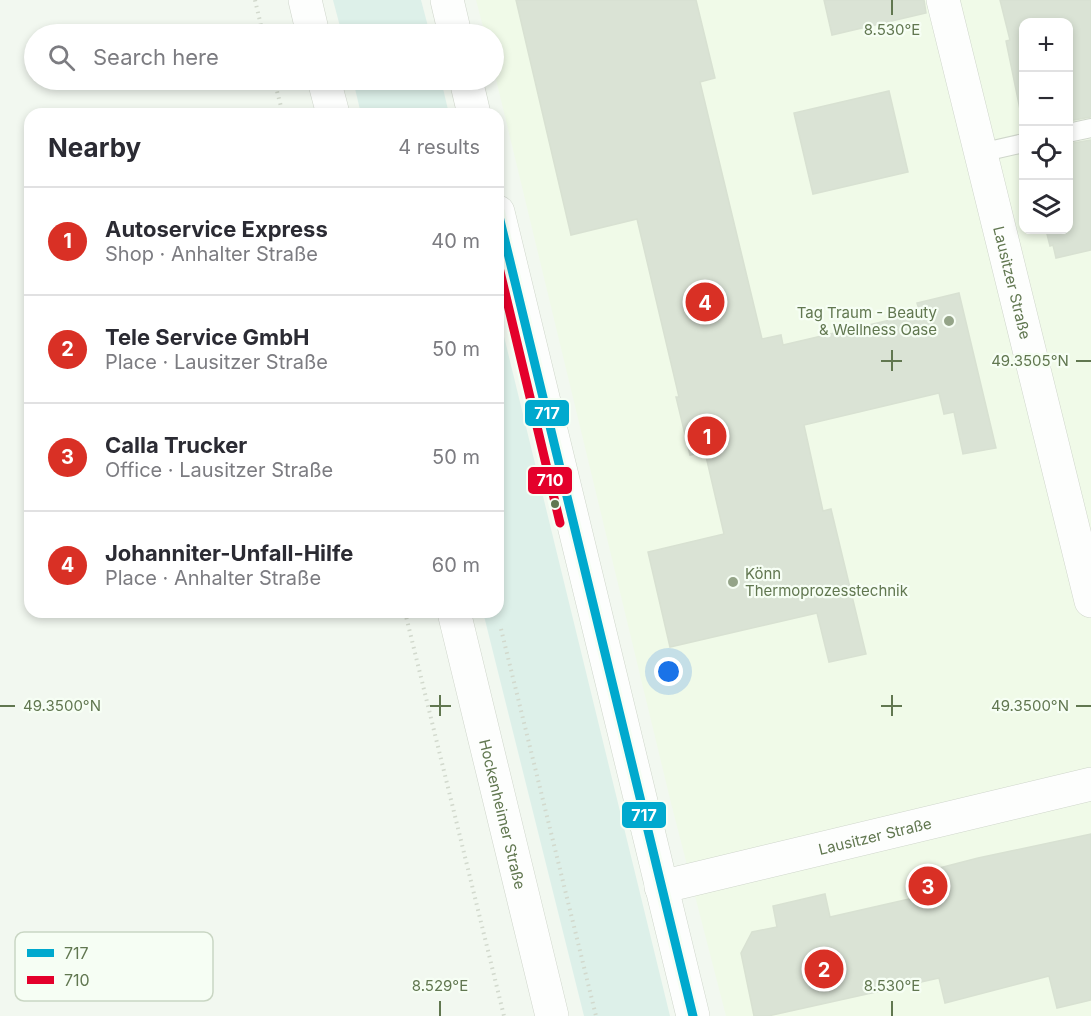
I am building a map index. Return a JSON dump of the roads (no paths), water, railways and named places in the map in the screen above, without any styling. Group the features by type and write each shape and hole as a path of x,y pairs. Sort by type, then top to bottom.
{"street":[{"path":"305,0 311,24"},
{"path":"447,0 453,24"},
{"name":"Lausitzer Straße","path":"943,0 1091,601"},
{"path":"327,90 331,108"},
{"path":"468,90 473,108"},
{"path":"504,237 693,1016"},
{"name":"Hockenheimer Straße","path":"455,618 552,1016"},
{"name":"Lausitzer Straße","path":"661,887 1091,784"}],"lane":[{"path":"1073,132 1091,128"},
{"path":"980,153 1019,144"}],"place":[{"name":"Johanniter-Unfall-Hilfe","path":"705,302"},
{"name":"Tag Traum - Beauty & Wellness Oase","path":"949,321"},
{"name":"Autoservice Express","path":"707,436"},
{"name":"Könn Thermoprozesstechnik","path":"733,582"},
{"name":"Calla Trucker","path":"928,886"},
{"name":"Tele Service GmbH","path":"824,969"}]}
